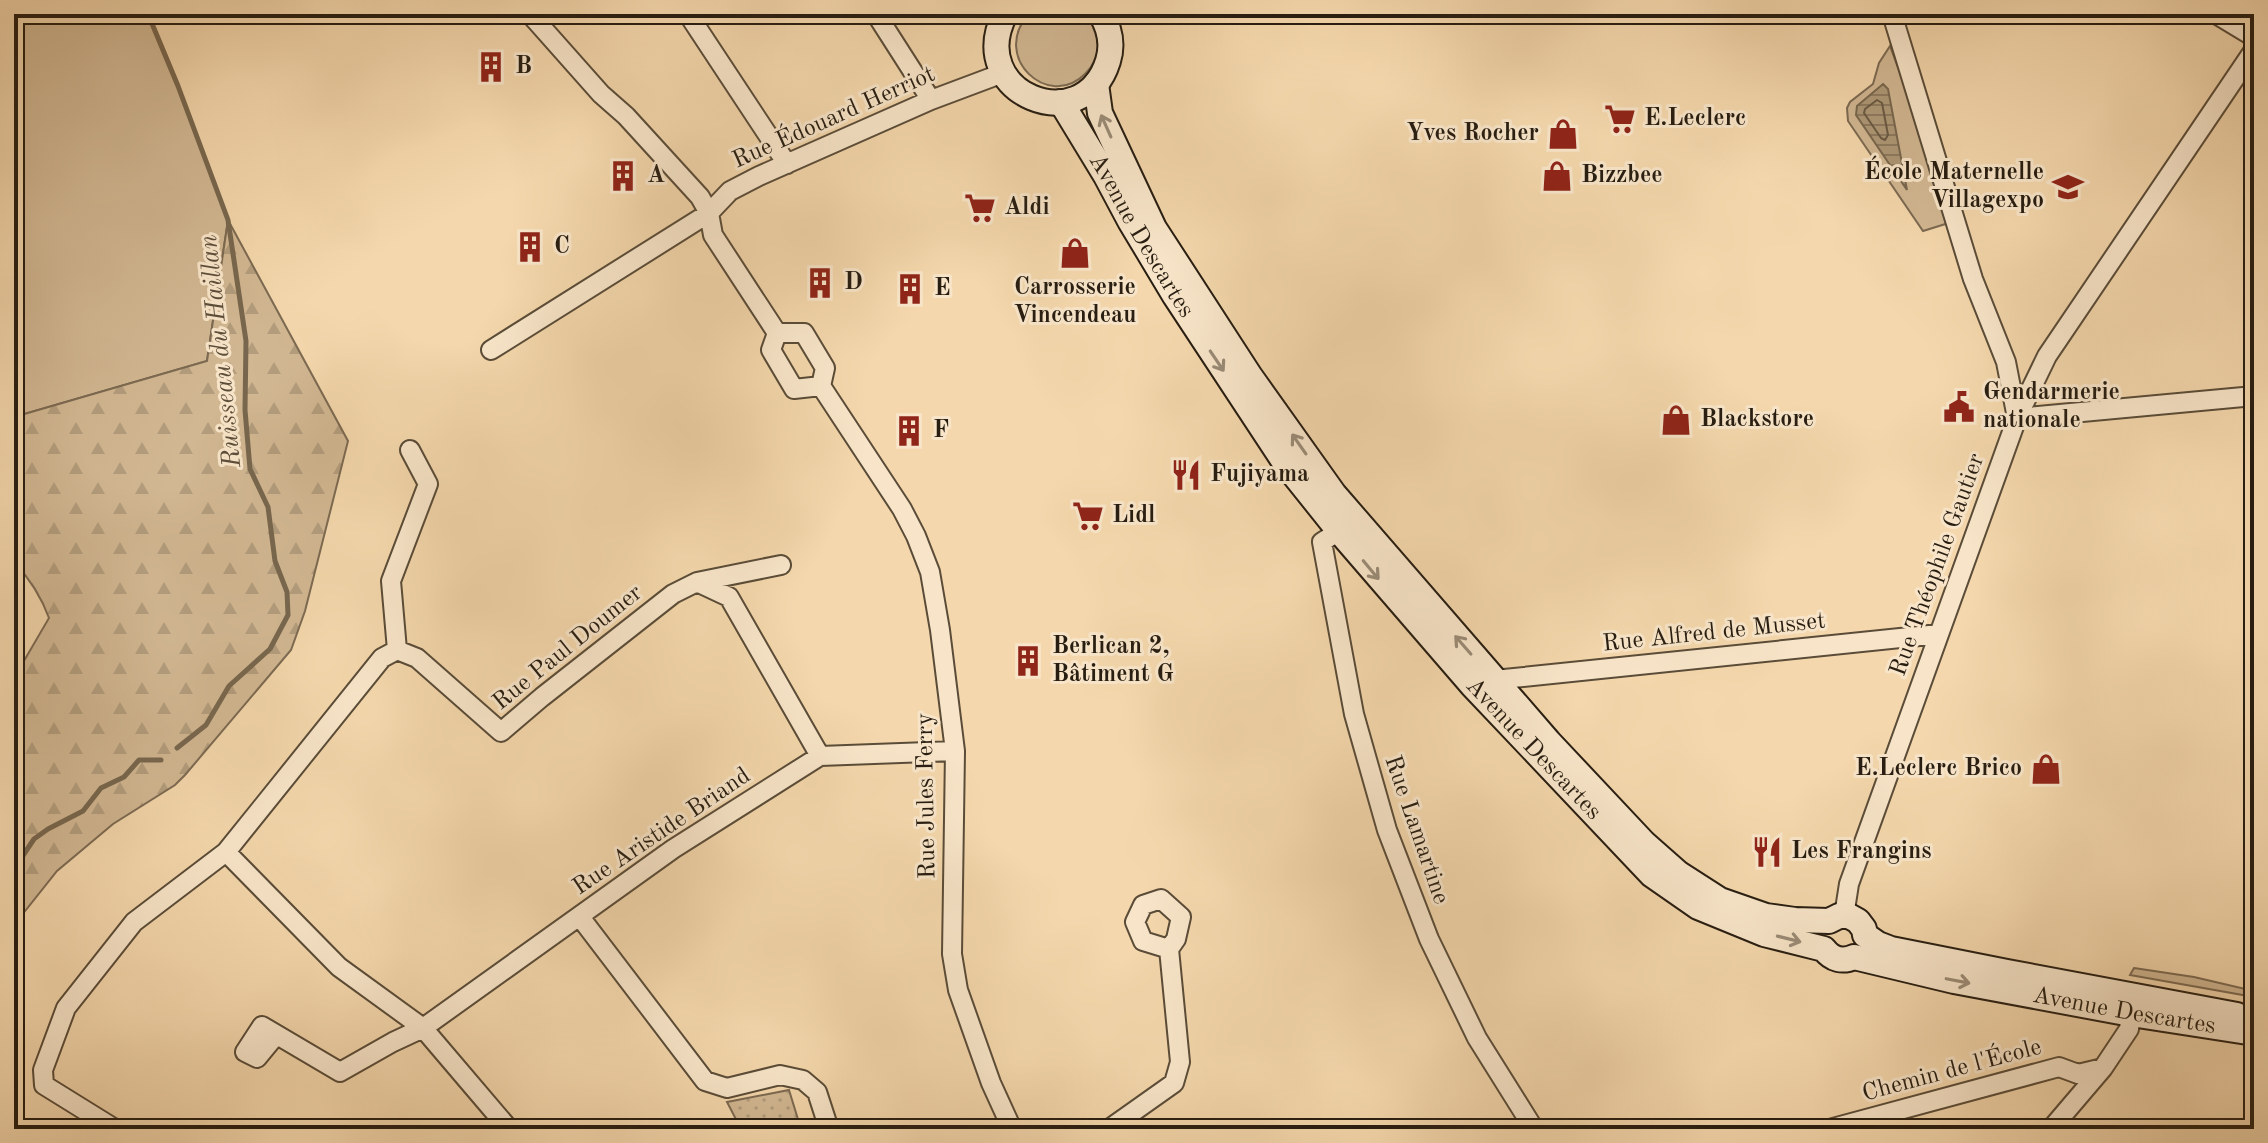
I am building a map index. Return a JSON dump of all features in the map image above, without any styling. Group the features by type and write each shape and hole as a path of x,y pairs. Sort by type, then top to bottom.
{"main road":[{"path":"1005,14 996,42 997,58 1003,73 1016,89 1029,98 1044,102 1074,99 1096,84 1105,71 1110,54 1110,36 1101,14"},
{"name":"Avenue Descartes","path":"1061,102 1201,337 1287,466 1339,531 1482,695 1652,875 1698,907 1764,934 1824,949 1837,960 1847,960 1860,946 1864,929 1858,921 1836,918 1795,920 1766,916 1720,900 1678,873 1644,843 1494,680 1334,494 1250,376 1154,228 1100,113 1096,84"},
{"path":"1824,949 1820,937 1823,927 1836,918"},
{"name":"Avenue Descartes","path":"1860,946 1954,981 2254,1018"},
{"name":"Avenue Descartes","path":"2133,1005 2254,1033"}],"street":[{"path":"530,14 601,94 626,116 700,197 709,213 713,235 777,333 771,350 794,389 821,386"},
{"path":"688,14 787,164"},
{"path":"876,14 931,100"},
{"path":"1892,14 1973,279 2006,362 2017,418 2254,396"},
{"path":"2216,14 2254,37"},
{"name":"Rue Théophile Gautier","path":"1836,918 2017,418 2047,356 2254,50"},
{"name":"Rue Édouard Herriot","path":"491,350 709,213 730,191 931,100 1003,73"},
{"name":"Rue Jules Ferry","path":"777,333 804,333 825,368 821,386 902,509 930,572 955,751 952,954 958,990 991,1083 1012,1129"},
{"path":"115,1129 44,1085 43,1070 66,1008 134,922 226,852 382,658 397,650 391,581 428,484 410,450"},
{"name":"Rue Lamartine","path":"1339,531 1322,542 1354,714 1387,830 1429,939 1477,1038 1534,1129"},
{"path":"697,582 781,565"},
{"path":"697,582 729,597 820,756 955,751"},
{"name":"Rue Paul Doumer","path":"397,650 417,658 501,732 673,594 697,582"},
{"name":"Rue Alfred de Musset","path":"1494,680 1939,634"},
{"name":"Rue Aristide Briand","path":"276,1035 340,1072 423,1028 673,849 820,756"},
{"path":"226,852 339,967 423,1028 509,1129"},
{"path":"580,917 705,1081 727,1088 780,1075 803,1080 817,1092 829,1129"},
{"path":"1109,1129 1174,1083 1180,1062 1169,949"},
{"path":"2051,1129 2103,1068 2129,1029 2133,1005"},
{"name":"Chemin de l'École","path":"1829,1129 2059,1067 2078,1074 2103,1068"}],"green space":[{"path":"14,14 148,14 228,220 207,361 14,417"},
{"path":"1029,14 1084,14 1087,17 1095,29 1098,47 1094,62 1085,74 1070,84 1055,86 1028,74 1016,46 1019,30"},
{"path":"1890,46 1955,221 1923,231 1848,121 1850,102 1873,84 1879,63"},
{"path":"228,220 348,441 305,611 291,650 185,775 175,785 113,824 57,871 14,925 14,678 49,618 34,588 14,562 14,417 207,361"},
{"path":"2134,968 2194,977 2254,991 2254,997 2130,975"},
{"path":"789,1090 801,1129 741,1129 727,1102"}],"water":[{"path":"1883,84 1888,89 1907,190 1856,115 1857,106"}],"waterway":[{"name":"Ruisseau du Haillan","path":"148,14 228,220 246,341 245,410 250,469 268,507 275,561 287,592 288,615 270,649 229,686 206,725 177,748"},
{"name":"Ruisseau du Haillan","path":"14,869 34,839 83,811 101,788 124,777 139,760 161,760"}],"place":[{"name":"B","path":"491,67"},
{"name":"E.Leclerc","path":"1620,119"},
{"name":"Yves Rocher","path":"1563,134"},
{"name":"A","path":"623,176"},
{"name":"Bizzbee","path":"1557,176"},
{"name":"École Maternelle Villagexpo","path":"2068,187"},
{"name":"Aldi","path":"980,208"},
{"name":"C","path":"530,247"},
{"name":"Carrosserie Vincendeau","path":"1075,253"},
{"name":"D","path":"820,283"},
{"name":"E","path":"910,289"},
{"name":"Gendarmerie nationale","path":"1959,407"},
{"name":"Blackstore","path":"1676,420"},
{"name":"F","path":"909,431"},
{"name":"Fujiyama","path":"1186,475"},
{"name":"Lidl","path":"1088,516"},
{"name":"Berlican 2, Bâtiment G","path":"1028,661"},
{"name":"E.Leclerc Brico","path":"2046,769"},
{"name":"Les Frangins","path":"1767,852"}]}
